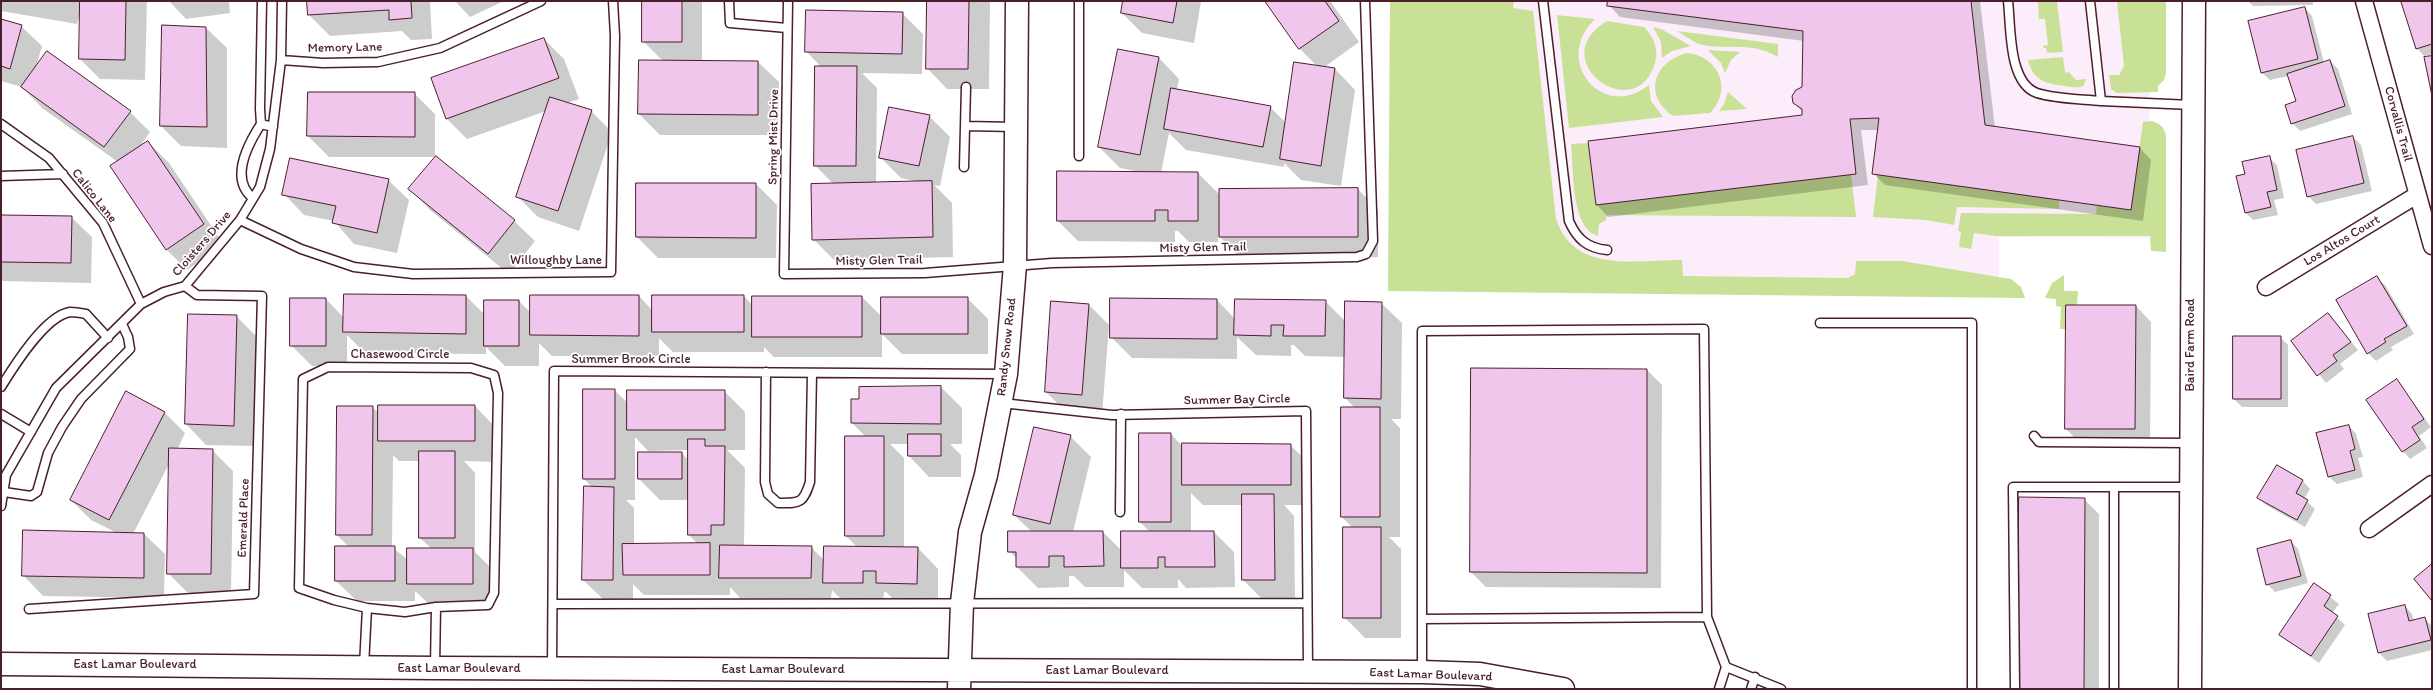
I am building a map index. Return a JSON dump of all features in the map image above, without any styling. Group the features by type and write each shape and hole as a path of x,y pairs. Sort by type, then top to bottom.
{"main road":[{"name":"Randy Snow Road","path":"959,680 962,604 970,532 986,475 1002,404 1006,374 1015,265 1017,1"},
{"name":"Baird Farm Road","path":"2190,689 2190,443 2194,1"},
{"name":"East Lamar Boulevard","path":"1,664 552,669 959,680 1422,672 1480,674 1564,689"}],"street":[{"name":"Corvallis Trail","path":"2364,1 2432,246"},
{"name":"Los Altos Court","path":"2266,287 2417,195"},
{"path":"2369,529 2432,484"}],"lane":[{"path":"253,198 245,189 242,168 244,154 261,124 260,98 262,1"},
{"name":"Cloisters Drive","path":"1,506 6,476 56,388 141,304 164,292 185,286 240,220 260,187 268,156 273,127 281,60 282,1"},
{"name":"Memory Lane","path":"281,60 323,63 378,62 440,48 541,1"},
{"name":"Willoughby Lane","path":"240,220 301,250 354,267 413,274 611,272 615,36 613,1"},
{"path":"729,1 730,23 787,28"},
{"name":"Spring Mist Drive","path":"784,274 788,1"},
{"path":"1079,1 1079,156"},
{"name":"Misty Glen Trail","path":"784,274 925,273 1015,265 1357,258 1366,254 1373,242 1365,1"},
{"path":"1544,1 1569,222 1573,230 1584,242 1597,249 1607,250"},
{"path":"2008,1 2016,72 2028,88 2044,94 2101,101 2192,106"},
{"path":"2090,1 2101,101"},
{"path":"964,167 966,87"},
{"name":"Calico Lane","path":"1,124 49,158 103,223 141,304"},
{"path":"261,124 273,127"},
{"path":"965,126 1016,127"},
{"path":"1,176 62,174"},
{"name":"Emerald Place","path":"29,610 254,594 262,296 197,295 185,286"},
{"path":"1,387 21,355 53,321 70,312 86,314 108,338"},
{"path":"1820,324 1972,323 1972,689"},
{"path":"4,492 31,496 37,492 48,453 62,427 81,399 130,349 128,337 122,324"},
{"path":"1422,672 1422,331 1704,330 1707,617 1726,667 1719,689"},
{"name":"Chasewood Circle","path":"328,367 471,368 494,376 498,393 494,594 488,605 436,608 405,612 367,608 334,600 298,588 303,380 328,367"},
{"name":"Summer Brook Circle","path":"552,669 554,371 1006,374"},
{"path":"766,372 765,482 768,494 778,504 797,504 805,498 810,482 812,373"},
{"name":"Summer Bay Circle","path":"1002,404 1069,412 1121,414 1306,412 1308,673"},
{"path":"1,414 31,432"},
{"path":"1120,512 1121,414"},
{"path":"2034,436 2039,442 2190,443"},
{"path":"2015,689 2013,487 2190,488"},
{"path":"2114,487 2114,689"},
{"path":"553,604 1307,603"},
{"path":"364,668 367,608"},
{"path":"435,668 436,608"},
{"path":"1422,619 1707,617"},
{"path":"1726,667 1755,677 1781,689"},
{"path":"1751,689 1755,677"}],"shaded area":[{"path":"1390,1 2150,1 2149,238 1999,237 1999,294 1388,291"}],"green space":[{"path":"1390,1 1514,1 1513,8 1533,11 1556,219 1565,237 1577,249 1592,256 1608,260 1627,262 1682,260 1683,276 1848,278 1855,274 1856,261 1902,261 2011,279 2021,287 2025,298 1388,291"},
{"path":"2038,1 2057,1 2063,52 2047,53 2046,48 2043,48 2043,46 2048,45 2045,19 2039,19"},
{"path":"2117,1 2166,1 2166,74 2164,80 2158,86 2158,92 2117,93 2111,89 2109,75 2119,75 2124,66"},
{"path":"1557,15 1595,19 1583,35 1579,52 1581,68 1588,81 1600,91 1615,96 1631,94 1649,85 1651,101 1663,117 1569,128"},
{"path":"1607,21 1644,27 1655,44 1655,63 1645,81 1630,89 1614,89 1600,81 1589,69 1584,53 1590,37"},
{"path":"1653,27 1661,29 1691,46 1672,51 1662,58 1661,42"},
{"path":"1677,31 1778,44 1778,57 1768,52 1749,47 1702,45 1692,41"},
{"path":"1708,50 1740,52 1731,60 1725,73 1721,63"},
{"path":"1687,53 1698,55 1707,60 1714,67 1719,75 1721,94 1717,104 1710,113 1673,116 1664,108 1658,99 1655,89 1656,80 1660,71 1666,64 1675,57"},
{"path":"2063,57 2065,73 2069,72 2076,80 2086,79 2084,85 2080,87 2073,87 2053,84 2042,80 2033,73 2028,60"},
{"path":"1728,92 1747,109 1719,111 1724,104"},
{"path":"2152,121 2162,126 2166,136 2166,252 2151,251 2150,236 1996,236 1974,233 1971,249 1959,247 1961,232 1958,231 1961,213 2096,214 2097,205 2131,210 2143,122"},
{"path":"1588,143 1596,205 1851,174 1856,217 1607,215 1606,220 1599,224 1598,236 1589,231 1582,221 1578,210 1573,182 1571,144"},
{"path":"1878,174 2059,200 2059,209 1957,207 1954,225 1926,220 1873,217"},
{"path":"2064,275 2064,291 2078,291 2077,305 2066,305 2066,329 2060,329 2061,307 2056,306 2056,299 2045,298 2052,283"}],"building":[{"path":"80,1 126,1 125,60 79,59"},
{"path":"307,1 411,1 412,18 389,20 389,10 308,15"},
{"path":"642,1 682,1 682,42 642,42"},
{"path":"927,1 969,1 968,69 926,69"},
{"path":"1123,1 1177,1 1173,23 1121,13"},
{"path":"1265,1 1325,1 1339,21 1299,49"},
{"path":"1608,1 1971,1 1985,125 2140,147 2131,210 1872,174 1879,118 1850,119 1856,174 1596,205 1588,141 1802,115 1802,109 1793,103 1792,96 1796,90 1802,87 1803,31 1607,6"},
{"path":"2432,1 2432,44 2416,49 2401,2"},
{"path":"2305,7 2318,59 2261,73 2248,21"},
{"path":"806,10 903,12 902,54 805,52"},
{"path":"1,19 22,25 10,69 1,66"},
{"path":"162,25 206,27 207,127 160,126"},
{"path":"544,38 559,78 446,119 431,78"},
{"path":"1118,49 1159,57 1140,155 1098,147"},
{"path":"47,51 131,111 104,147 21,87"},
{"path":"2432,56 2432,96 2424,57"},
{"path":"639,60 758,61 758,115 638,114"},
{"path":"2330,60 2345,106 2291,124 2285,105 2296,101 2287,74"},
{"path":"1294,62 1335,68 1321,166 1280,159"},
{"path":"815,66 857,66 856,166 814,166"},
{"path":"1171,88 1271,106 1263,147 1164,129"},
{"path":"308,92 415,92 415,137 307,136"},
{"path":"550,97 592,110 558,211 516,197"},
{"path":"889,107 930,115 919,166 879,158"},
{"path":"2353,136 2364,183 2307,197 2296,150"},
{"path":"148,141 204,224 166,250 110,166"},
{"path":"436,156 515,220 488,254 408,189"},
{"path":"2270,156 2277,190 2267,192 2271,207 2245,213 2236,176 2245,174 2242,162"},
{"path":"290,158 389,179 377,233 332,223 336,206 282,195"},
{"path":"1057,171 1198,172 1198,221 1168,221 1168,210 1155,210 1155,221 1057,221"},
{"path":"932,181 933,237 812,240 811,184"},
{"path":"636,183 756,183 756,238 636,237"},
{"path":"1358,188 1358,237 1219,237 1219,189"},
{"path":"1,215 72,216 71,263 1,262"},
{"path":"2377,276 2407,326 2384,339 2386,342 2367,354 2336,300"},
{"path":"344,294 466,295 466,334 343,332"},
{"path":"530,295 639,295 639,336 530,335"},
{"path":"652,295 744,295 744,332 652,332"},
{"path":"752,296 862,296 862,337 752,337"},
{"path":"881,297 968,297 968,334 881,334"},
{"path":"290,298 326,298 326,346 290,346"},
{"path":"1110,298 1217,299 1217,339 1110,338"},
{"path":"1235,299 1326,300 1325,336 1283,336 1284,325 1271,325 1271,336 1234,335"},
{"path":"484,300 519,300 519,346 484,346"},
{"path":"1051,301 1089,304 1082,395 1045,392"},
{"path":"1345,301 1382,302 1381,399 1344,398"},
{"path":"2066,305 2136,305 2135,429 2065,429"},
{"path":"2328,313 2351,342 2333,355 2337,361 2317,376 2291,341"},
{"path":"188,314 237,315 234,426 185,424"},
{"path":"2233,336 2281,336 2281,399 2233,399"},
{"path":"1471,368 1647,369 1647,573 1470,572"},
{"path":"2397,379 2424,419 2412,427 2420,440 2402,452 2366,400"},
{"path":"941,386 941,424 851,423 851,399 859,399 859,387"},
{"path":"583,389 615,389 615,479 583,479"},
{"path":"627,390 725,390 725,430 627,430"},
{"path":"126,391 165,412 109,520 70,500"},
{"path":"378,405 475,405 475,441 378,441"},
{"path":"337,406 373,406 372,535 336,535"},
{"path":"1341,407 1380,407 1380,517 1341,517"},
{"path":"2349,425 2355,449 2350,451 2355,470 2328,477 2316,433"},
{"path":"1034,427 1071,435 1050,524 1013,515"},
{"path":"1139,433 1171,433 1171,522 1139,522"},
{"path":"908,434 941,434 941,456 908,456"},
{"path":"845,436 884,436 884,536 845,536"},
{"path":"688,439 705,439 705,446 725,446 724,525 711,525 711,535 688,535"},
{"path":"1182,443 1291,444 1291,485 1182,485"},
{"path":"169,448 213,449 211,574 167,574"},
{"path":"419,451 455,451 455,538 419,538"},
{"path":"638,452 682,452 682,479 638,479"},
{"path":"2277,465 2303,480 2296,493 2308,500 2297,520 2257,498"},
{"path":"584,486 614,487 613,580 582,580"},
{"path":"1242,494 1274,494 1275,580 1242,580"},
{"path":"2019,497 2085,498 2084,689 2018,689"},
{"path":"1343,527 1381,527 1381,618 1343,618"},
{"path":"23,530 144,533 144,578 22,576"},
{"path":"1008,531 1103,531 1104,566 1064,567 1064,556 1049,556 1049,567 1016,567 1016,552 1008,552"},
{"path":"1121,531 1214,531 1215,567 1165,567 1165,557 1158,557 1158,568 1121,568"},
{"path":"2291,540 2301,576 2266,585 2257,549"},
{"path":"710,543 710,575 623,575 622,544"},
{"path":"720,545 812,546 811,578 719,578"},
{"path":"335,546 395,546 395,581 335,581"},
{"path":"824,546 918,547 917,584 876,583 876,571 863,571 863,583 823,583"},
{"path":"407,548 473,548 473,584 407,584"},
{"path":"2432,564 2432,601 2414,579"},
{"path":"2314,583 2331,595 2324,606 2338,616 2311,656 2279,635"},
{"path":"2405,605 2409,621 2425,617 2431,640 2378,653 2368,614"}]}
